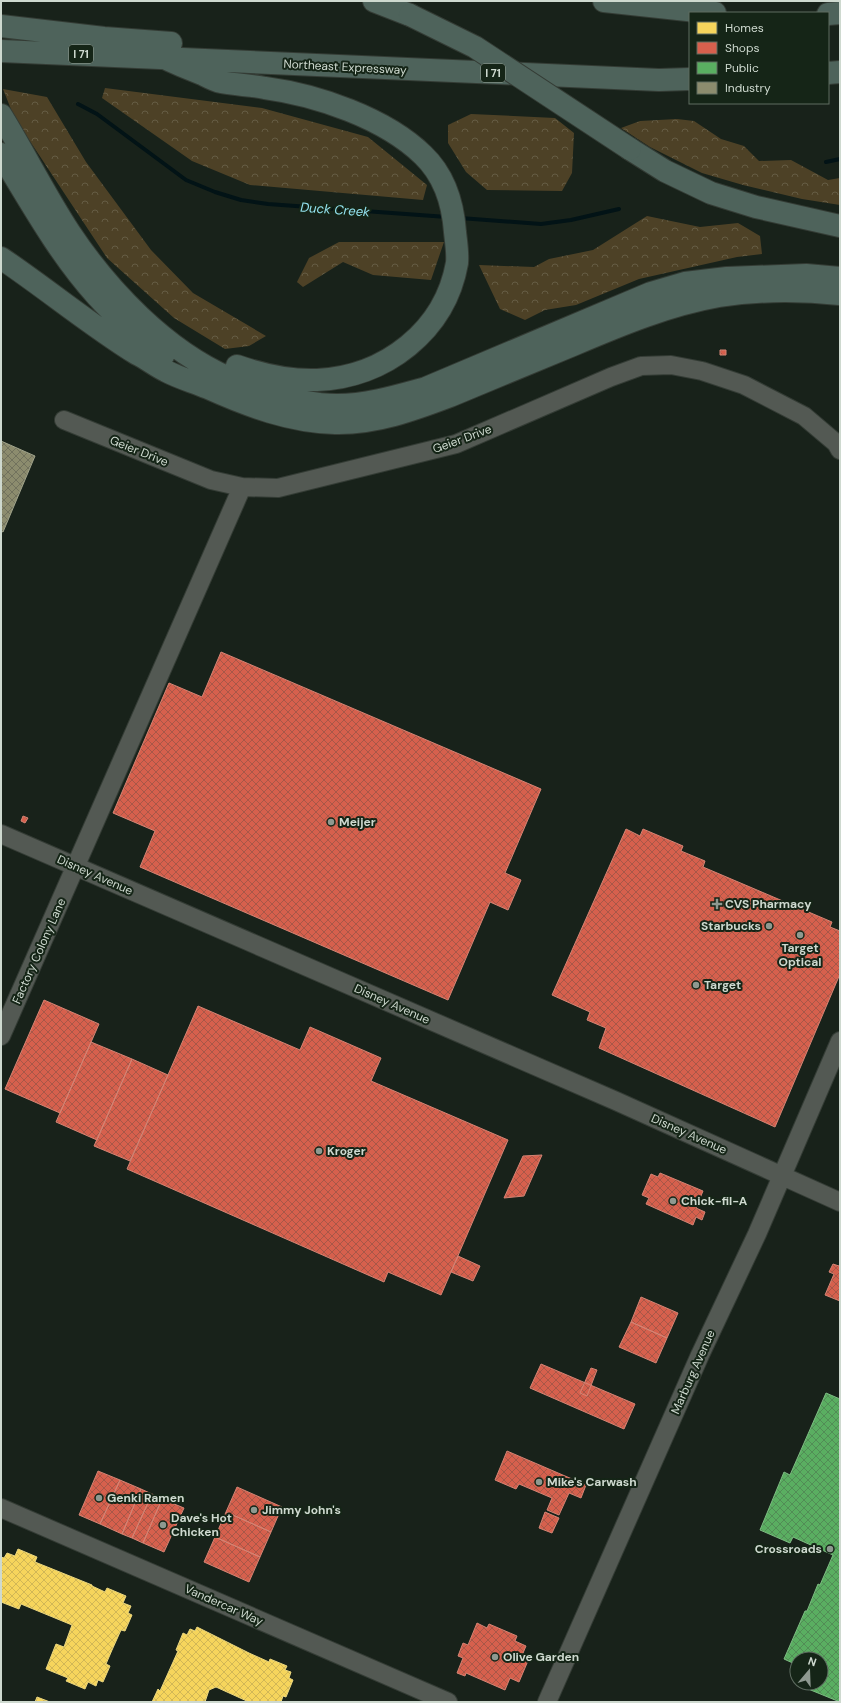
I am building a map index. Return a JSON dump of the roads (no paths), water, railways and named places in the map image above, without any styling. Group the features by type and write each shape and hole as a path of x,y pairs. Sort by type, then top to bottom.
{"highway":[{"path":"374,1 410,15 475,48 665,171 711,193 756,207 840,226"},
{"path":"604,1 706,12"},
{"path":"829,14 840,13"},
{"path":"1,26 104,38 258,50 296,64"},
{"name":"Northeast Expressway","path":"1,51 658,80 689,79"},
{"path":"128,304 176,337 227,363 253,372 282,378 318,380 354,374 377,366 403,351 425,332 440,310 450,286 457,261 456,239 450,201 445,188 424,156 397,134 364,116 326,102 274,90 220,82 162,57"},
{"path":"829,73 840,72"},
{"path":"4,119 70,232 97,270 128,304 158,333 183,352 229,378 285,397 336,405 364,403 392,398 426,388 652,293 686,283 727,278 799,275 840,278"},
{"path":"1,154 50,234 97,297 134,332 200,384"},
{"path":"756,207 840,218"},
{"path":"1,258 110,337 166,371 200,384 239,402 275,414 304,420 336,423 360,422 386,418 418,408 636,319 683,305 719,296 746,294 807,291 840,294"},
{"path":"727,278 784,266 840,267"}],"street":[{"name":"Geier Drive","path":"64,420 211,480 242,487 278,488 456,444 560,398 641,366 671,365 695,370 744,385 804,416 836,443 840,450"},
{"name":"Factory Colony Lane","path":"1,1036 242,487"},
{"name":"Disney Avenue","path":"1,834 643,1113 840,1202"},
{"name":"Marburg Avenue","path":"547,1702 640,1487 782,1176 840,1042"},
{"name":"Vandercar Way","path":"1,1508 448,1702"}],"waterway":[{"name":"Duck Creek","path":"78,104 97,114 186,180 215,192 241,200 268,204 447,217"},
{"name":"Duck Creek","path":"826,162 840,159"},
{"name":"Duck Creek","path":"460,218 541,224 571,220 619,209"}],"place":[{"name":"Meijer","path":"331,822"},
{"name":"CVS Pharmacy","path":"717,904"},
{"name":"Starbucks","path":"769,926"},
{"name":"Target Optical","path":"800,935"},
{"name":"Target","path":"696,985"},
{"name":"Kroger","path":"319,1151"},
{"name":"Chick-fil-A","path":"673,1201"},
{"name":"Mike's Carwash","path":"539,1482"},
{"name":"Genki Ramen","path":"99,1498"},
{"name":"Jimmy John's","path":"254,1510"},
{"name":"Dave's Hot Chicken","path":"163,1525"},
{"name":"Crossroads","path":"830,1549"},
{"name":"Olive Garden","path":"495,1657"}]}
